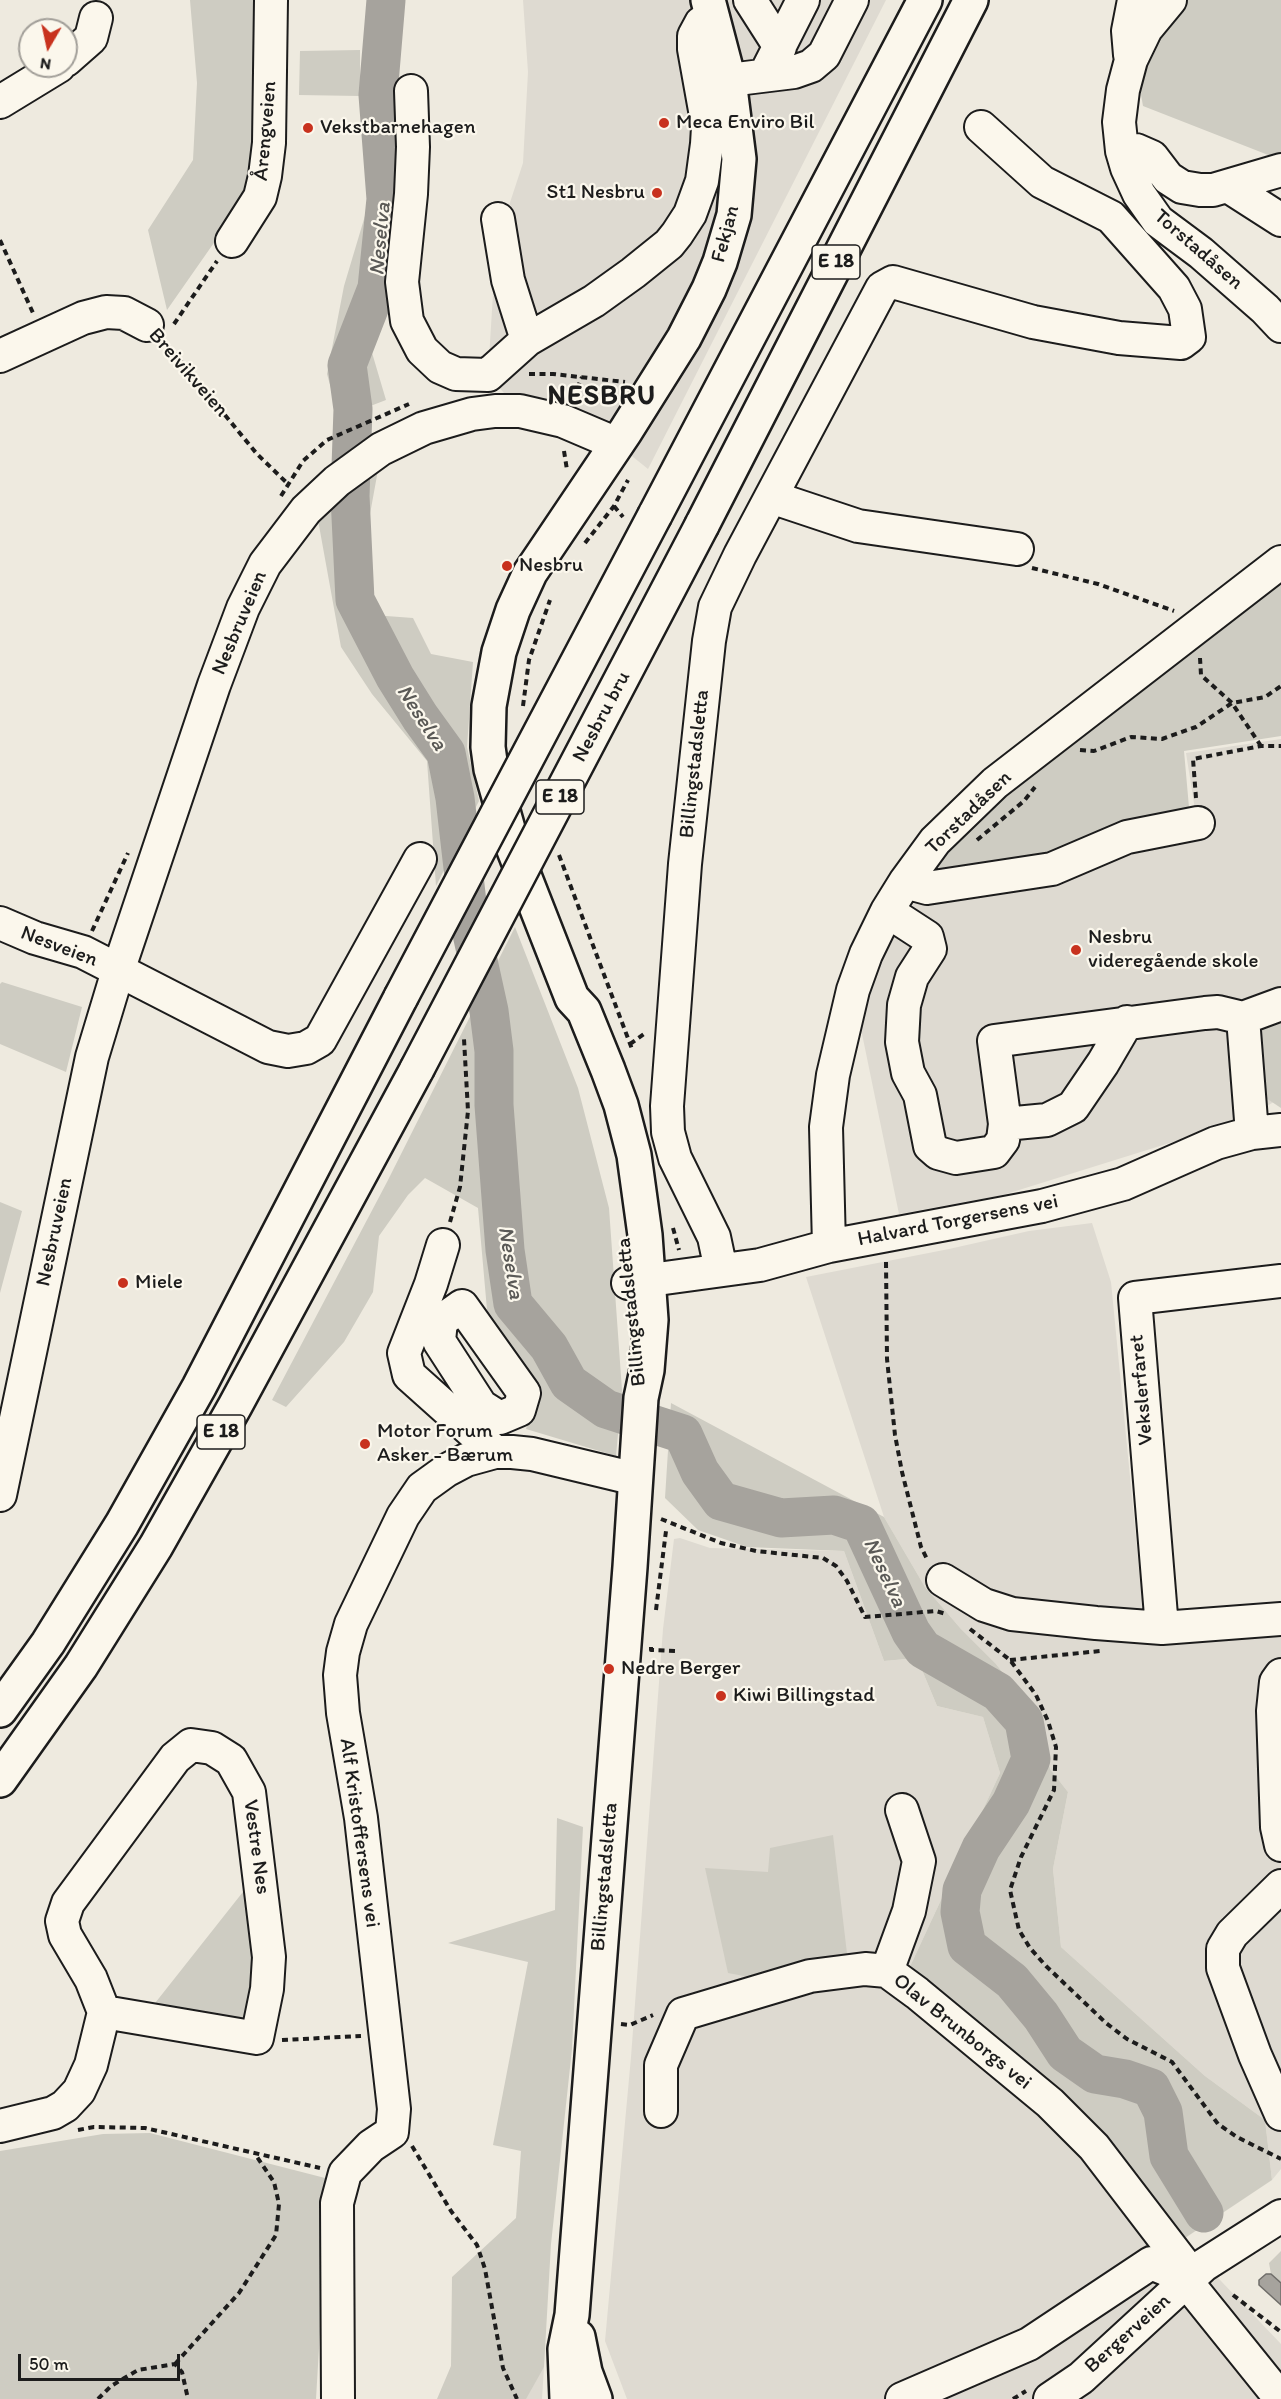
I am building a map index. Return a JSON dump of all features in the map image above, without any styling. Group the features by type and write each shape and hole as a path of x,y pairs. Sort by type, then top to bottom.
{"main road":[{"name":"E 18","path":"0,1710 55,1634 122,1524 199,1387 401,997 925,0"},
{"name":"Nesbru bru","path":"0,1780 81,1666 156,1546 236,1406 417,1068 702,525 971,0"},
{"name":"Fekjan","path":"617,444 690,327 709,289 734,215 739,176 737,136 729,80 711,9"},
{"name":"Billingstadsletta","path":"567,2399 565,2349 572,2315 636,1479 641,1398 633,1349 638,1283 600,1106 570,1015 572,998 530,895 494,783 488,747 489,706 499,652 524,585 541,554 617,444"},
{"name":"Billingstadsletta","path":"572,2315 585,2372 595,2399"}],"street":[{"name":"Årengveien","path":"232,242 260,197 265,176 269,142 271,0"},
{"path":"750,0 780,47"},
{"path":"765,75 803,0"},
{"path":"729,80 794,72 811,66 824,55 852,0"},
{"name":"Torstadåsen","path":"1131,60 1128,31 1134,0"},
{"name":"Torstadåsen","path":"1170,0 1146,29 1131,60 1123,90 1119,122 1122,151 1139,194 1158,221 1209,260 1281,326"},
{"path":"411,91 413,147 411,194 402,282 407,321 422,350 440,367 456,374 488,375 527,340 594,300 633,273 669,244 690,214 702,181 708,144 708,127 694,49 694,36 711,9"},
{"path":"78,49 91,38 96,18"},
{"path":"0,102 39,78"},
{"name":"Billingstadsletta","path":"721,1270 714,1237 675,1158 668,1132 668,1094 685,864 709,641 715,607 882,288 893,282 1033,322 1119,338 1181,343 1189,337 1185,309 1174,288 1111,217 1042,182 981,128"},
{"path":"1122,151 1136,150 1152,157 1168,178 1182,188 1213,190 1281,170"},
{"path":"1228,186 1281,220"},
{"path":"498,219 508,280 527,340"},
{"name":"Breivikveien","path":"0,356 83,318 106,312 124,313 156,333"},
{"path":"488,375 495,411"},
{"name":"Nesbruveien","path":"0,1495 92,1057 118,971 214,685 243,608 265,564 306,510 337,481 381,449 423,428 472,414 520,411 563,421 617,444"},
{"path":"771,497 858,526 1017,549"},
{"name":"Torstadåsen","path":"829,1246 826,1127 833,1075 854,990 866,954 887,911 905,882 935,841 995,783 1281,562"},
{"path":"905,882 927,888 1052,869 1127,837 1197,823"},
{"path":"118,971 268,1047 288,1051 306,1048 320,1040 420,859"},
{"path":"887,911 927,937 930,949 912,977 904,1005 902,1042 909,1073 920,1095 930,1146 938,1153 956,1158 994,1152 1003,1140 1005,1124 994,1041 1205,1013 1218,1012 1243,1018 1281,1004"},
{"name":"Nesveien","path":"0,923 35,938 83,952 118,971"},
{"path":"1243,1018 1267,1131"},
{"path":"1005,1124 1047,1120 1073,1107 1103,1063 1126,1022"},
{"name":"Halvard Torgersens vei","path":"638,1283 760,1265 829,1246 1042,1206 1123,1184 1216,1143 1267,1131"},
{"path":"443,1245 431,1284 404,1353 409,1374 495,1452"},
{"name":"Vekslerfaret","path":"1162,1628 1135,1298 1281,1281"},
{"path":"431,1284 452,1292 462,1306"},
{"name":"Alf Kristoffersens vei","path":"392,2132 394,2109 361,1818 343,1713 340,1675 343,1652 351,1624 387,1546 403,1516 422,1488 466,1460 495,1452 532,1454 636,1479"},
{"path":"944,1580 984,1605 1012,1614 1162,1628 1281,1619"},
{"path":"1281,1675 1276,1682 1273,1711 1277,1827 1281,1845"},
{"name":"Vestre Nes","path":"104,2012 91,1979 65,1935 62,1921 68,1903 175,1758 191,1745 212,1748 231,1760 249,1792 269,1957 267,1989 257,2038"},
{"path":"886,1971 909,1911 919,1861 902,1810"},
{"path":"1281,1886 1232,1934 1223,1949 1223,1968 1254,2055 1281,2114"},
{"name":"Olav Brunborgs vei","path":"661,2111 661,2065 683,2014 810,1976 856,1970 886,1971 917,1993 1050,2103 1094,2147 1191,2276"},
{"path":"0,2126 53,2113 65,2106 79,2091 91,2065 104,2012 257,2038"},
{"path":"338,2399 338,2203 345,2173 371,2146 392,2132"},
{"name":"Bergerveien","path":"1050,2399 1081,2378 1191,2276 1281,2216"},
{"path":"902,2399 1029,2344 1151,2263 1191,2276 1281,2399"}],"path":[{"path":"0,240 43,336"},
{"path":"156,333 192,296 232,242"},
{"name":"Breivikveien","path":"156,333 257,454 288,484 303,461 327,440 388,411"},
{"path":"488,375 553,374 622,380 632,385"},
{"path":"571,402 582,377"},
{"path":"562,447 567,461 566,475"},
{"path":"1199,626 1201,675 1232,703 1261,746"},
{"path":"1071,757 1080,750 1094,751 1131,737 1162,739 1196,727 1232,703 1265,697 1281,686"},
{"path":"1197,823 1193,759 1261,746 1281,746"},
{"path":"935,841 973,844 1024,801 1036,784"},
{"path":"630,1044 644,1034"},
{"path":"443,1245 460,1187 468,1111 466,1048"},
{"path":"886,1251 887,1359 895,1435 921,1547 932,1569 944,1580"},
{"path":"662,1519 722,1543 756,1551 823,1558 842,1573 865,1617 936,1611 954,1617"},
{"path":"655,1619 666,1531"},
{"path":"964,1624 1010,1660 1036,1695 1048,1721 1056,1747 1054,1790 1021,1857 1010,1890 1019,1930 1030,1948 1046,1966 1106,2023 1127,2039 1172,2062 1218,2124 1237,2138 1281,2159"},
{"path":"652,1640 651,1650 677,1651"},
{"path":"611,2023 630,2025 648,2016 659,2014"},
{"path":"257,2038 292,2041 384,2034"},
{"path":"73,2130 94,2127 146,2128 345,2173"},
{"path":"392,2132 406,2138 451,2211 477,2245 485,2269 503,2368 517,2399"},
{"path":"98,2399 111,2386 138,2370 176,2364 239,2293 276,2235 279,2204 274,2182 255,2154"},
{"path":"1230,2292 1281,2332"},
{"path":"176,2364 182,2372 188,2399"}],"shaded area":[{"path":"190,0 259,0 255,184 167,310 148,230 193,160 197,83"},
{"path":"372,0 404,0 399,51 399,265 395,298 386,305 370,346 386,400 339,418 327,374 344,286 370,199 373,157 364,93"},
{"path":"523,0 886,0 648,469 617,444 520,411 488,375 496,245 523,163 528,72"},
{"path":"1182,0 1281,0 1281,160 1143,106 1138,78 1170,9"},
{"path":"360,50 360,96 299,95 300,51"},
{"path":"378,470 366,536 365,592 373,615 413,618 431,654 473,662 467,747 479,801 436,886 427,761 372,694 341,647 318,520"},
{"path":"1281,559 1281,736 1184,751 1191,830 903,888 1011,780"},
{"name":"Nesbru videregående skole","path":"1281,739 1281,1098 1240,1121 1003,1195 899,1214 853,990 905,882 1197,822 1186,753"},
{"path":"515,927 578,1088 609,1208 622,1390 616,1456 526,1429 535,1399 488,1321 478,1208 425,1178 408,1195 379,1236 373,1292 344,1342 286,1407 272,1400 387,1182"},
{"path":"2,982 82,1007 66,1072 0,1044 0,984"},
{"path":"1281,1023 1281,1108 1266,1098 1254,1032"},
{"path":"0,1202 22,1211 0,1293"},
{"path":"1092,1223 1111,1282 1144,1620 1281,1609 1281,2169 1272,2180 1265,2120 1205,2076 1061,1947 1053,1869 1068,1792 1050,1769 1043,1724 996,1664 961,1629 925,1587 884,1517 806,1277 1029,1231"},
{"path":"671,1403 884,1517 925,1587 961,1629 996,1664 1043,1724 1050,1769 1068,1792 1053,1869 1061,1947 1205,2076 1265,2120 1272,2180 1182,2240 907,1973 1000,1773 983,1717 937,1706 917,1658 884,1661 844,1551 747,1547 698,1530 665,1498"},
{"path":"680,1538 710,1548 844,1551 884,1661 917,1658 937,1706 983,1717 1000,1773 907,1973 1182,2240 1281,2344 1281,2399 627,2399 605,2341 631,2057 663,1629 674,1539"},
{"path":"557,1818 583,1827 572,2049 551,2244 544,2367 526,2399 437,2399 451,2366 452,2277 516,2218 521,2151 493,2145 528,1962 448,1943 555,1910"},
{"path":"833,1835 848,1962 760,1979 728,1973 705,1868 768,1872 770,1848"},
{"path":"250,1883 261,1974 245,2026 148,2012"},
{"path":"150,2133 329,2179 316,2399 0,2399 0,2151 103,2134"},
{"path":"1281,2251 1281,2283 1271,2274 1269,2263"},
{"path":"1266,2274 1271,2274 1281,2283 1281,2305 1259,2285 1259,2280"},
{"path":"544,2367 542,2399 500,2399"}],"waterway":[{"name":"Neselva","path":"386,0 378,95 386,199 377,288 347,365 353,409 350,496 355,600 395,677 446,753 455,798 469,920 489,1011 494,1051 494,1105 505,1250 513,1304 549,1347 569,1383 606,1409 683,1434 700,1472 721,1501 781,1518 834,1515 861,1524 911,1632 923,1649 998,1692 1024,1721 1031,1759 1011,1803 981,1848 962,1890 960,1912 967,1946 1012,1981 1041,2016 1065,2053 1095,2074 1125,2079 1151,2088 1163,2112 1169,2156 1204,2213"}],"place":[{"name":"Meca Enviro Bil","path":"664,123"},
{"name":"Vekstbarnehagen","path":"308,128"},
{"name":"St1 Nesbru","path":"657,193"},
{"name":"Nesbru","path":"507,566"},
{"name":"Nesbru videregående skole","path":"1076,950"},
{"name":"Miele","path":"123,1283"},
{"name":"Motor Forum Asker - Bærum","path":"365,1444"},
{"name":"Nedre Berger","path":"609,1669"},
{"name":"Kiwi Billingstad","path":"721,1696"}],"district":[{"name":"NESBRU","path":"602,397"}]}
